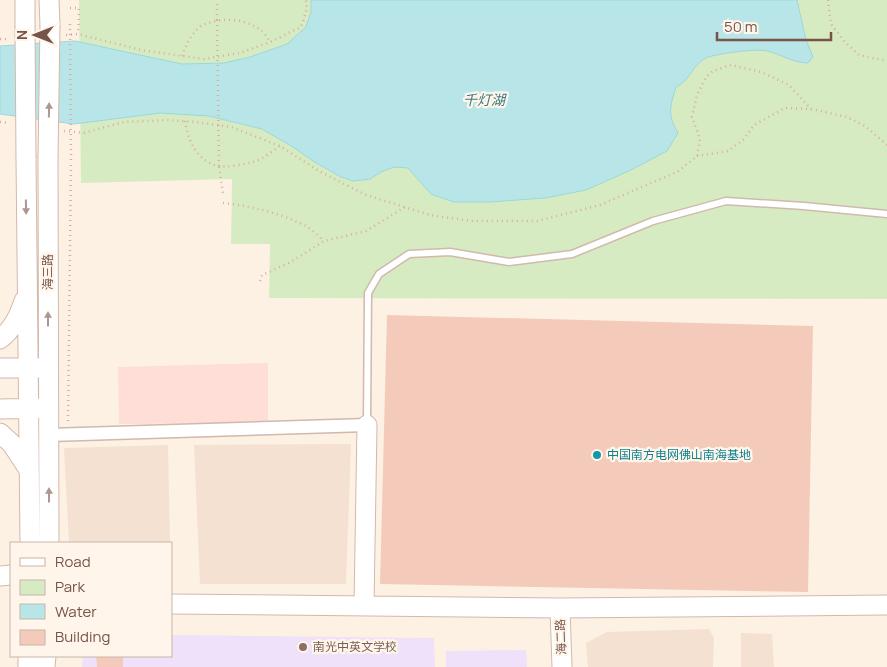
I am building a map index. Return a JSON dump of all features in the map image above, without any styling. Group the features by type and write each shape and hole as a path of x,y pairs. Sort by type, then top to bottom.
{"main road":[{"name":"海三路","path":"25,0 30,542"},
{"name":"海三路","path":"49,0 54,30 48,158 49,542"},
{"path":"0,340 18,318 27,290"},
{"path":"0,368 48,368"},
{"path":"0,409 49,408"},
{"path":"364,606 367,425"},
{"path":"0,432 12,444 29,470"},
{"path":"172,604 560,608 887,605"},
{"name":"海二路","path":"560,608 562,667"}],"street":[{"path":"49,435 367,425"}],"lane":[{"path":"367,425 368,293 379,274 409,254 450,252 509,262 572,254 653,221 726,201 887,214"}],"path":[{"path":"217,0 219,167 223,193"},
{"path":"54,30 141,50 204,59 240,53 270,42 300,27 306,9 306,0"},
{"path":"828,0 831,24 845,42 859,55 882,60 887,59"},
{"path":"70,8 79,8 78,34"},
{"path":"182,56 186,43 202,25 217,20 237,19 254,26 266,34 270,42"},
{"path":"68,434 71,163 70,24"},
{"path":"0,39 10,39"},
{"path":"697,156 700,139 692,117 700,89 706,77 713,71 731,65 761,72 789,85 812,109"},
{"path":"56,130 84,133 124,122 167,120 231,127 280,146 319,172 366,195 430,215 471,221 536,221 600,205 677,172 697,156 728,151 744,139 754,125 785,108 812,109 847,117 865,126 887,145"},
{"path":"185,121 192,147 206,160 219,167 255,162 280,146"},
{"path":"0,122 9,123"},
{"path":"223,203 248,206 275,214 307,227 324,241"},
{"path":"260,280 262,275 289,263 324,241 366,231 405,207"}],"shaded area":[{"path":"268,363 268,423 119,424 118,367"},
{"path":"351,444 346,584 200,584 194,445"},
{"path":"168,445 170,542 69,542 64,448"},
{"path":"709,629 714,638 713,667 588,667 586,643 607,632"},
{"path":"741,633 772,634 774,667 741,667"},
{"name":"南光中英文学校","path":"172,635 434,638 435,667 82,667 83,657 172,657"},
{"path":"526,650 527,667 446,667 446,651"}],"green space":[{"path":"79,0 887,0 887,299 269,298 270,244 231,244 232,179 81,183"}],"water":[{"name":"千灯湖","path":"311,0 797,0 806,40 813,57 808,63 803,63 767,51 755,50 726,53 706,58 676,87 672,100 671,115 678,133 667,151 631,170 586,190 545,198 490,202 454,202 431,194 408,168 394,167 370,179 353,181 341,177 313,161 262,129 209,116 160,113 74,124 0,114 0,46 75,41 182,64 224,63 250,57 287,44 306,27 311,12"}],"building":[{"name":"中国南方电网佛山南海基地","path":"387,315 813,326 808,592 380,584"},
{"path":"96,657 123,657 123,667 97,667"}],"place":[{"name":"中国南方电网佛山南海基地","path":"597,455"},
{"name":"南光中英文学校","path":"303,647"}]}
